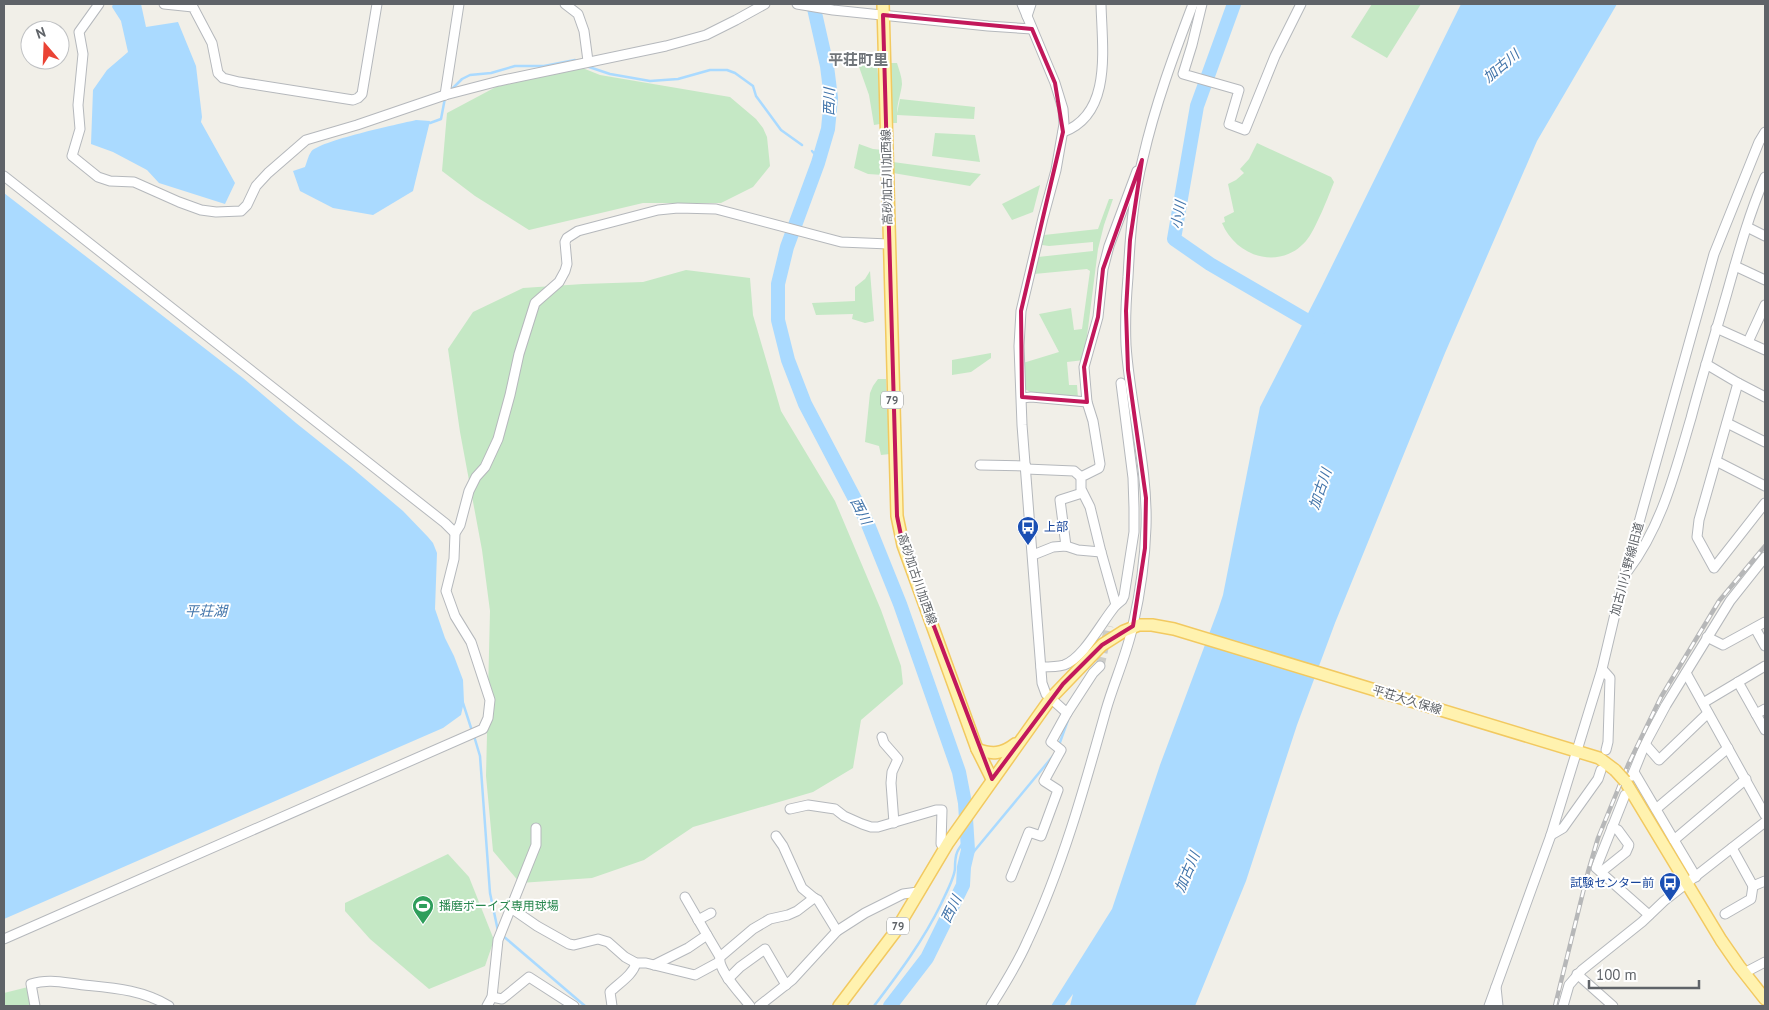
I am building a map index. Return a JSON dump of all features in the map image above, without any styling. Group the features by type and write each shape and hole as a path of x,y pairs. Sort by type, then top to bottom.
{"main road":[{"name":"高砂加古川加西線","path":"883,9 897,516 903,545 977,749 992,780"},
{"name":"平荘大久保線","path":"1136,626 1152,625 1174,629 1598,758 1615,770 1630,776 1692,880 1721,940 1765,999"},
{"path":"992,780 1051,698 1102,645 1136,626"},
{"path":"977,749 984,752 998,753 1020,740"},
{"name":"79","path":"839,1006 895,932 947,845 992,780"}],"street":[{"path":"99,4 79,32 84,54 78,105 80,129 72,156 98,178 110,181 134,182 179,202 201,210 216,212 241,211 247,205 256,186 306,140 445,95 499,80 666,46 706,35 765,4"},
{"path":"164,4 193,7 212,43 218,73 223,78 353,100 362,94 377,4"},
{"path":"445,95 459,4"},
{"path":"565,4 578,14 584,31 588,61"},
{"path":"798,4 833,10 883,9 988,26 1032,29"},
{"path":"1022,4 1055,83 1062,109 1063,132 1056,170 1021,311 1019,346 1026,468 1043,689 1067,713"},
{"path":"1027,16 1031,4"},
{"path":"1063,132 1076,128 1084,119 1100,92 1102,71 1101,4"},
{"path":"992,1006 1028,941 1060,861 1087,780 1107,706 1136,626 1145,548 1146,498 1128,370 1126,311 1130,240 1142,160 1172,57 1193,4"},
{"path":"1202,4 1183,74 1239,90 1230,124 1245,130 1275,56 1301,4"},
{"name":"加古川小野線旧道","path":"1489,1006 1552,835 1572,750 1602,669 1624,576 1714,254 1759,142 1765,132"},
{"path":"1081,477 1099,468 1100,464 1093,421 1087,402 1084,367 1098,316 1103,269 1109,246 1142,160"},
{"path":"4,176 455,533"},
{"path":"1624,576 1637,559 1669,494 1716,328 1755,201 1765,177"},
{"path":"4,939 483,729 488,718 490,700 471,642 455,616 446,590 454,559 455,533 460,525 469,491 476,477 486,467 498,438 519,354 535,303 559,282 565,271 567,264 565,242 567,238 578,231 588,228 649,212 678,208 716,209 841,242 888,244"},
{"path":"1747,227 1765,236"},
{"path":"1735,266 1765,280"},
{"path":"1748,342 1765,305"},
{"path":"1716,328 1765,350"},
{"path":"1706,364 1738,384 1765,397"},
{"path":"1041,667 1066,664 1074,659 1124,596 1134,532 1133,478 1121,383"},
{"path":"1738,384 1699,520 1697,537 1714,568 1765,502"},
{"path":"1022,398 1031,397 1087,402"},
{"path":"1727,423 1765,442"},
{"path":"1716,461 1765,486"},
{"path":"980,464 1074,471 1081,477 1082,493 1090,507 1113,608 1109,626"},
{"path":"1066,546 1060,500 1082,493"},
{"path":"1033,555 1066,546 1078,550 1101,552"},
{"path":"1692,880 1674,840 1656,809 1630,776 1666,705 1707,637 1730,601 1764,563"},
{"path":"1707,637 1723,645 1765,622"},
{"path":"1755,628 1765,646"},
{"path":"1011,878 1029,832 1041,836 1058,790 1044,781 1061,750 1051,742 1067,713 1093,673 1100,666"},
{"path":"1702,703 1765,666"},
{"path":"1602,669 1610,678 1608,742 1606,750"},
{"path":"1686,673 1765,815"},
{"path":"1738,682 1765,730"},
{"path":"1756,714 1765,709"},
{"path":"1645,744 1658,760 1708,713"},
{"path":"882,737 886,746 898,759 892,772 891,783 894,823"},
{"path":"1656,809 1728,748"},
{"path":"1552,835 1563,828 1598,779 1601,770"},
{"path":"1674,840 1746,779"},
{"path":"1598,870 1625,795"},
{"path":"790,809 808,805 835,809 844,816 871,827 942,810 941,844 947,845"},
{"path":"1563,1006 1567,991 1577,974 1765,822"},
{"path":"1598,870 1626,852 1629,845 1618,830 1612,827"},
{"path":"487,1006 492,997 498,940 536,845 536,828"},
{"path":"776,836 783,846 802,888 821,904 837,931"},
{"path":"1730,914 1751,899 1753,886 1732,848"},
{"path":"1598,870 1648,915"},
{"path":"1753,886 1765,881"},
{"path":"759,1006 786,985 837,931 865,913 903,894 918,892"},
{"path":"684,898 707,935 728,979 750,1006"},
{"path":"511,908 537,926 569,944 574,945 598,939 608,942 625,957 636,963 641,962 695,975 720,959 753,929 770,919 797,911 814,898"},
{"path":"698,920 711,912"},
{"path":"654,965 688,948 707,935"},
{"path":"728,979 740,967 765,949 786,985"},
{"path":"1744,973 1765,962"},
{"path":"612,1006 610,992 625,979 636,963"},
{"path":"1577,974 1613,1006"},
{"path":"492,997 502,999 529,977 574,1006"},
{"path":"34,1006 31,984 44,980 125,989 169,1006"},
{"path":"1496,987 1498,1006"}],"highlighted area":[{"path":"883,15 1032,29 1055,83 1063,132 1021,311 1022,397 1087,402 1084,367 1098,317 1103,269 1142,160 1130,240 1126,311 1128,370 1146,498 1145,548 1133,626 1102,645 1063,684 992,779 903,545 897,516"}],"green space":[{"path":"1372,4 1421,4 1387,58 1351,37"},
{"path":"889,63 897,63 902,79 897,113 900,99 975,107 974,119 897,115 897,123 891,123"},
{"path":"858,64 877,65 880,124 874,125 869,95"},
{"path":"580,67 600,75 730,97 756,119 763,128 767,137 770,166 753,187 721,203 643,203 529,230 475,196 442,171 447,113 509,80"},
{"path":"935,133 975,135 980,162 932,156"},
{"path":"1257,143 1331,177 1334,182 1322,213 1310,236 1295,250 1284,256 1260,256 1248,252 1237,244 1222,223 1225,222 1224,217 1234,212 1228,184 1244,173 1240,169 1249,159"},
{"path":"859,144 883,150 883,175 868,174 854,168"},
{"path":"893,162 981,174 970,186 893,173"},
{"path":"1040,185 1033,212 1012,220 1002,204"},
{"path":"1109,199 1113,199 1098,249 1084,360 1067,362 1069,385 1077,385 1078,398 1033,394 1025,389 1023,363 1059,352 1039,314 1071,308 1074,330 1082,329 1090,271 1087,269 1034,274 1038,257 1093,251 1093,242 1042,245 1044,235 1098,229"},
{"path":"686,270 750,278 753,315 781,411 835,501 881,610 901,666 903,684 861,720 853,768 813,792 693,827 644,860 592,878 520,883 493,851 486,776 490,611 482,550 460,432 448,349 473,312 523,288 643,282"},
{"path":"870,271 874,321 865,323 852,319 853,314 816,315 812,303 855,301 855,287 865,279"},
{"path":"991,353 991,358 971,372 952,375 952,360"},
{"path":"878,379 886,379 890,454 881,455 879,446 865,442 870,393"},
{"name":"播磨ボーイズ専用球場","path":"448,854 469,877 494,940 485,966 429,989 370,939 345,911 345,903"},
{"path":"28,987 30,1006 4,1006 4,993"}],"water":[{"path":"113,4 141,4 146,27 178,22 196,66 201,122 235,183 225,204 159,183 147,170 113,152 91,144 93,90 107,70 128,52 121,21 112,7"},
{"name":"加古川","path":"1461,4 1617,4 1537,141 1445,353 1335,623 1297,725 1246,881 1195,1006 1070,1006 1073,994 1064,1006 1051,1006 1112,909 1160,765 1218,610 1223,595 1260,407"},
{"path":"416,120 430,121 413,191 373,215 333,208 300,191 293,171 305,167 311,152 317,148 360,133"},
{"name":"平荘湖","path":"4,193 243,378 403,511 428,537 437,553 435,609 463,680 464,702 461,715 443,728 4,919"}],"waterway":[{"name":"西川","path":"813,4 827,66 831,98 828,129 818,163 787,247 778,284 778,320 788,360 805,404 867,522 900,604 959,772 965,803 968,850 964,867 963,885 927,958 890,1006"},
{"name":"小川","path":"1234,4 1197,106 1174,239 1210,264 1320,328"},
{"path":"450,91 462,79 470,75 491,73 515,66 544,66 575,60 576,62"},
{"path":"586,66 610,74 650,81 678,79 710,70 727,70 735,73 753,86 756,96 781,130 802,145"},
{"path":"430,123 441,119 445,98"},
{"path":"812,151 819,159"},
{"path":"463,703 472,731"},
{"path":"1059,745 1068,720"},
{"path":"474,736 480,756 490,893 498,931"},
{"path":"966,861 1053,756"},
{"path":"874,1006 910,956 934,918 955,872 957,852 967,838"},
{"path":"503,936 585,1006"}],"tunnel":[{"path":"1100,666 1109,626"}],"railway":[{"path":"1555,1006 1598,838 1628,765 1661,697 1719,601 1765,546"}],"place":[{"name":"上部","path":"1028,546"},
{"name":"試験センター前","path":"1670,902"},
{"name":"播磨ボーイズ専用球場","path":"423,925"}],"district":[{"name":"平荘町里","path":"858,60"}]}
